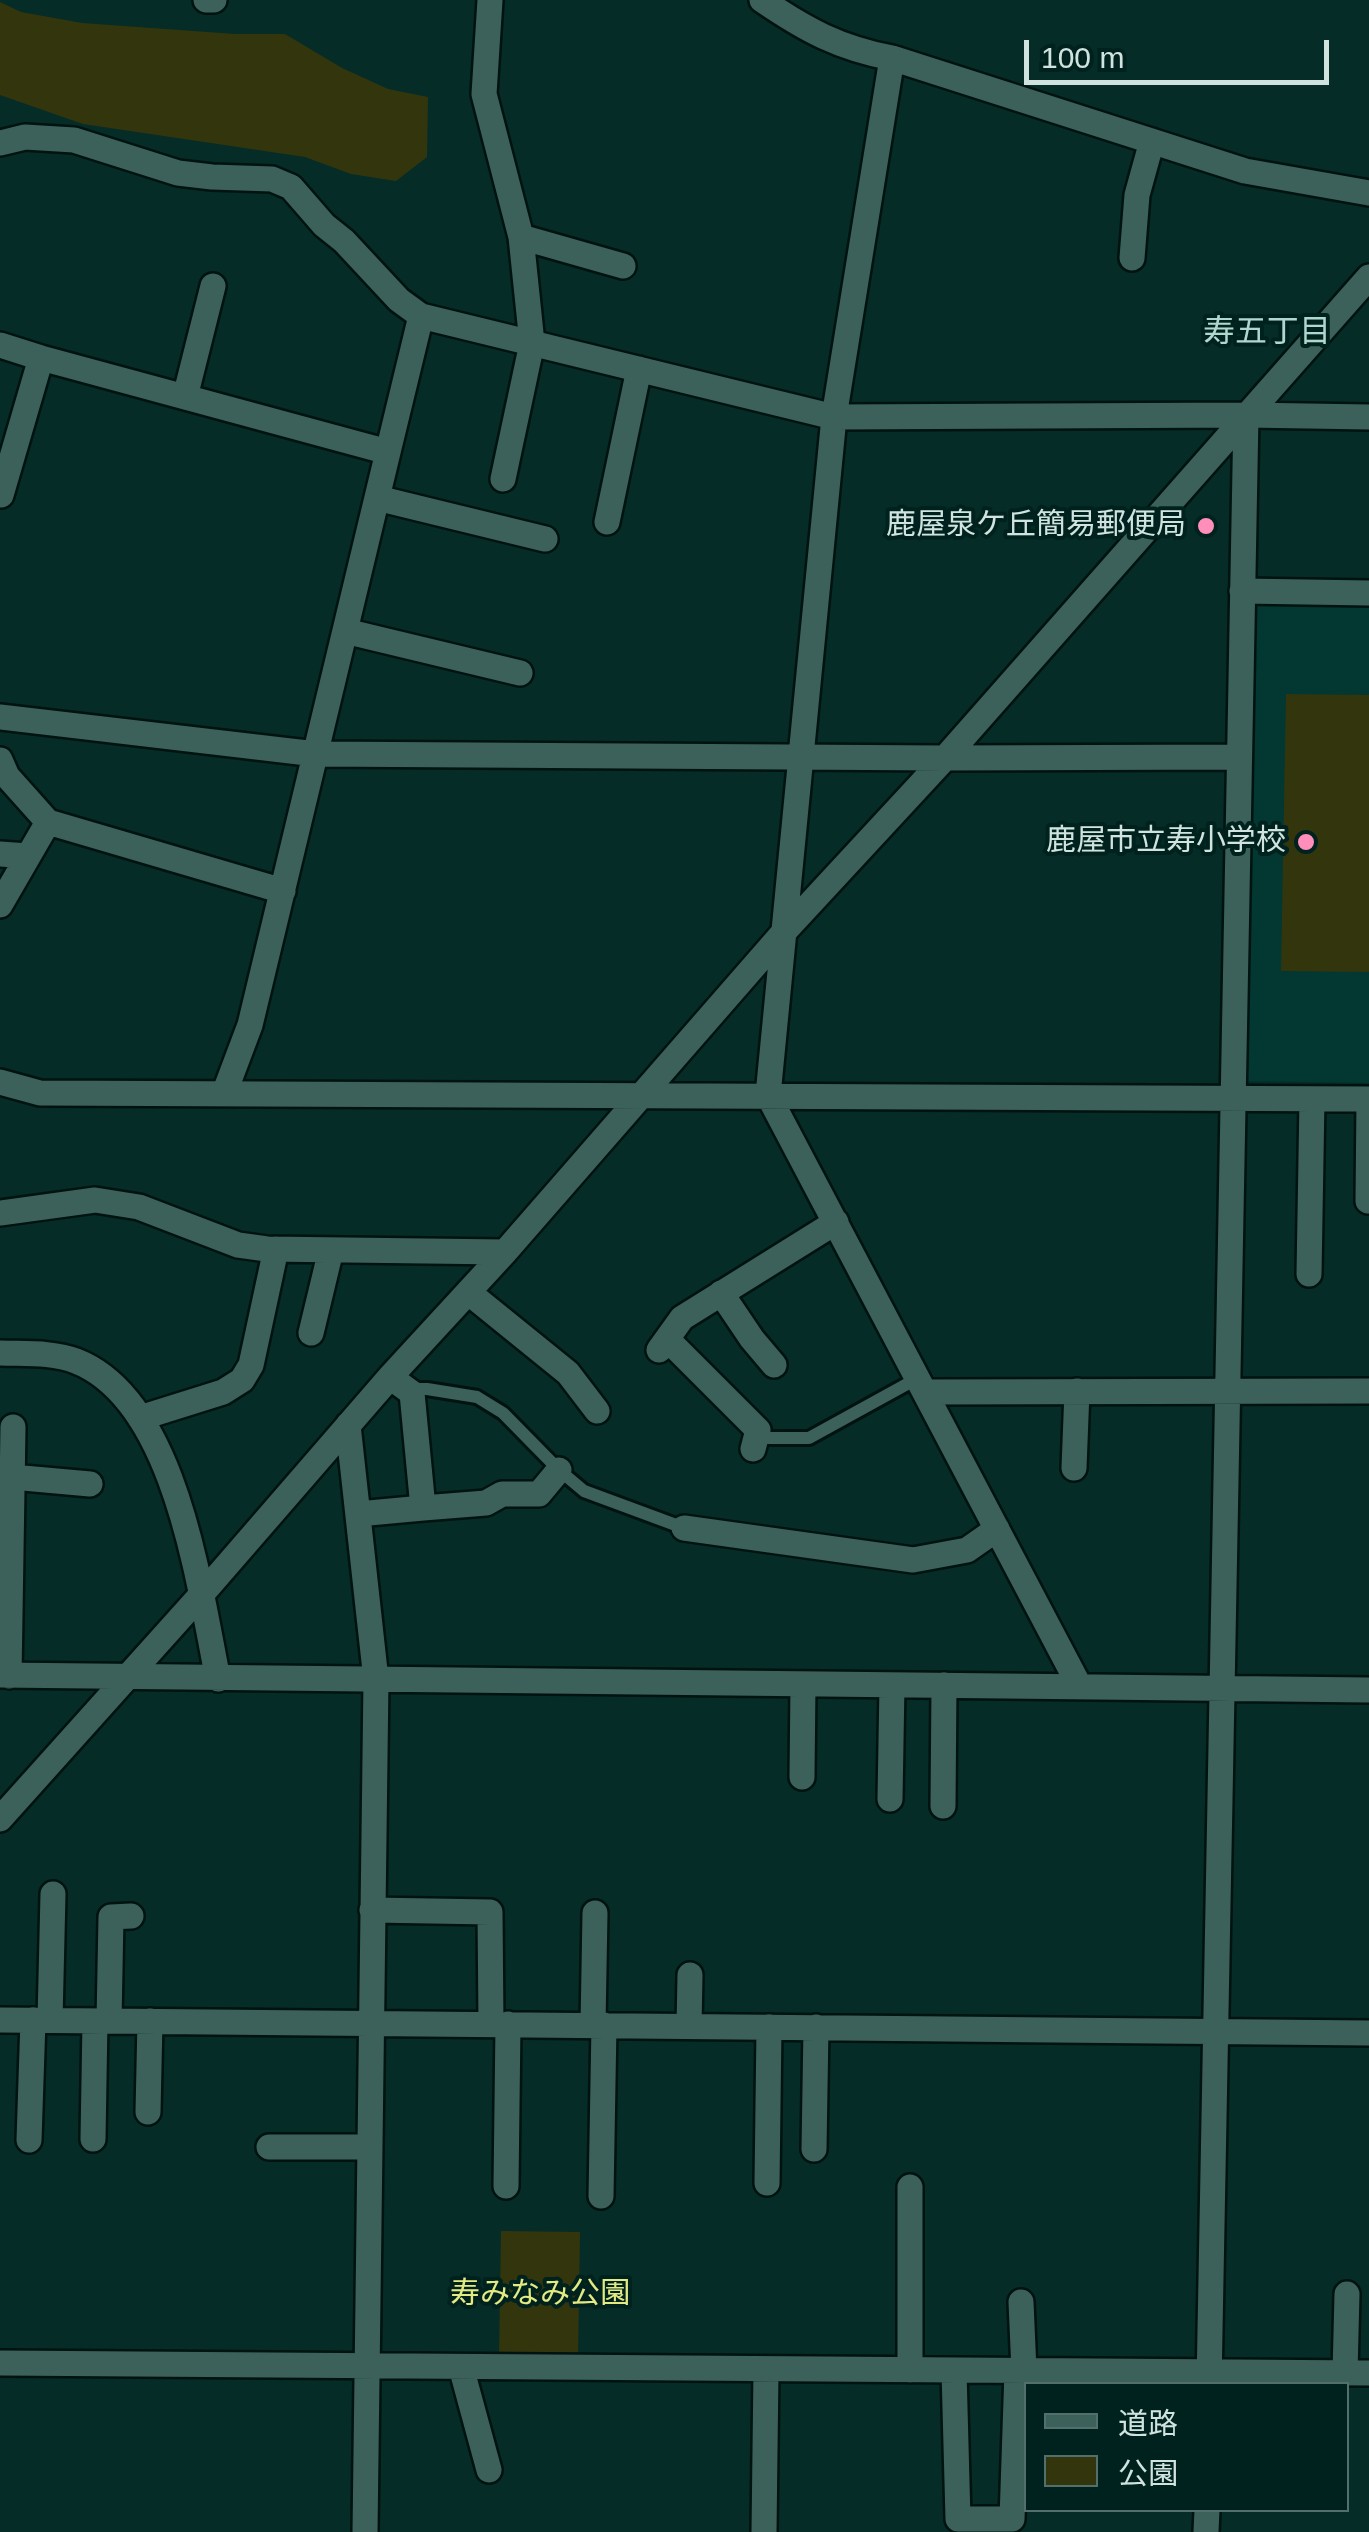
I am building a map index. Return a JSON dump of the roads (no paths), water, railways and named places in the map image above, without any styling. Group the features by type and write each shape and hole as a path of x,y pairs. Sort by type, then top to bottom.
{"street":[{"path":"206,0 214,0"},
{"path":"490,0 484,94 521,237 532,343 503,478"},
{"path":"762,0 804,28 856,52 892,58 1246,171 1369,193"},
{"path":"892,58 834,417 768,1095 1080,1687"},
{"path":"0,142 24,137 74,140 178,173 272,179 291,187 399,300 421,316 834,417 1369,417"},
{"path":"1132,258 1138,195 1152,142"},
{"path":"521,237 623,266"},
{"path":"0,1819 348,1426 398,1384 468,1292 639,1097 783,933 946,758 1369,277"},
{"path":"185,397 214,286"},
{"path":"224,1094 250,1024 421,316"},
{"path":"0,345 388,452"},
{"path":"1,495 41,358"},
{"path":"607,522 639,369"},
{"path":"1209,2378 1246,415"},
{"path":"377,498 545,539"},
{"path":"1242,591 1369,593"},
{"path":"345,631 520,674"},
{"path":"0,717 316,754 1239,758"},
{"path":"0,760 7,776 48,822 283,890"},
{"path":"0,905 48,822"},
{"path":"0,854 28,856"},
{"path":"0,1082 40,1092 1369,1099 1368,1201"},
{"path":"1309,1274 1312,1099"},
{"path":"0,1212 95,1200 139,1207 238,1245 276,1249 505,1252"},
{"path":"754,1443 758,1430 663,1344 682,1318 836,1222"},
{"path":"140,1418 224,1392 242,1380 251,1365 276,1249"},
{"path":"311,1333 330,1250"},
{"path":"468,1292 568,1374 598,1411"},
{"path":"722,1293 774,1366"},
{"path":"0,1353 74,1360 104,1376 132,1404 157,1446 175,1489 218,1678"},
{"path":"398,1384 412,1394 424,1508"},
{"path":"921,1385 1078,1391 1369,1392"},
{"path":"1074,1468 1078,1391"},
{"path":"348,1426 376,1680 365,2532"},
{"path":"13,1427 5,1675 1369,1690"},
{"path":"358,1514 486,1503 502,1494 539,1494 559,1470"},
{"path":"12,1477 90,1484"},
{"path":"684,1528 913,1560 967,1550 997,1529"},
{"path":"802,1777 803,1684"},
{"path":"890,1799 892,1685"},
{"path":"943,1806 944,1686"},
{"path":"29,2140 53,1894"},
{"path":"372,1910 490,1912 500,2024 506,2186"},
{"path":"595,1913 601,2196"},
{"path":"93,2139 111,1917 131,1916"},
{"path":"690,1975 690,2026"},
{"path":"0,2020 1369,2032"},
{"path":"148,2112 150,2021"},
{"path":"767,2183 770,2027"},
{"path":"814,2149 816,2027"},
{"path":"269,2147 369,2147"},
{"path":"910,2186 910,2370"},
{"path":"0,2363 1020,2371 1209,2378 1357,2373 1347,2294"},
{"path":"954,2371 958,2520 1012,2519 1021,2302"},
{"path":"461,2367 489,2470"},
{"path":"764,2532 766,2370"}],"lane":[{"path":"398,1384 477,1397 503,1413 584,1491 684,1528"},
{"path":"754,1443 808,1438 921,1385"}],"place":[{"name":"鹿屋泉ケ丘簡易郵便局","path":"1206,526"},
{"name":"鹿屋市立寿小学校","path":"1306,842"}],"district":[{"name":"寿五丁目","path":"1267,333"}],"park label":[{"name":"寿みなみ公園","path":"540,2295"}]}
